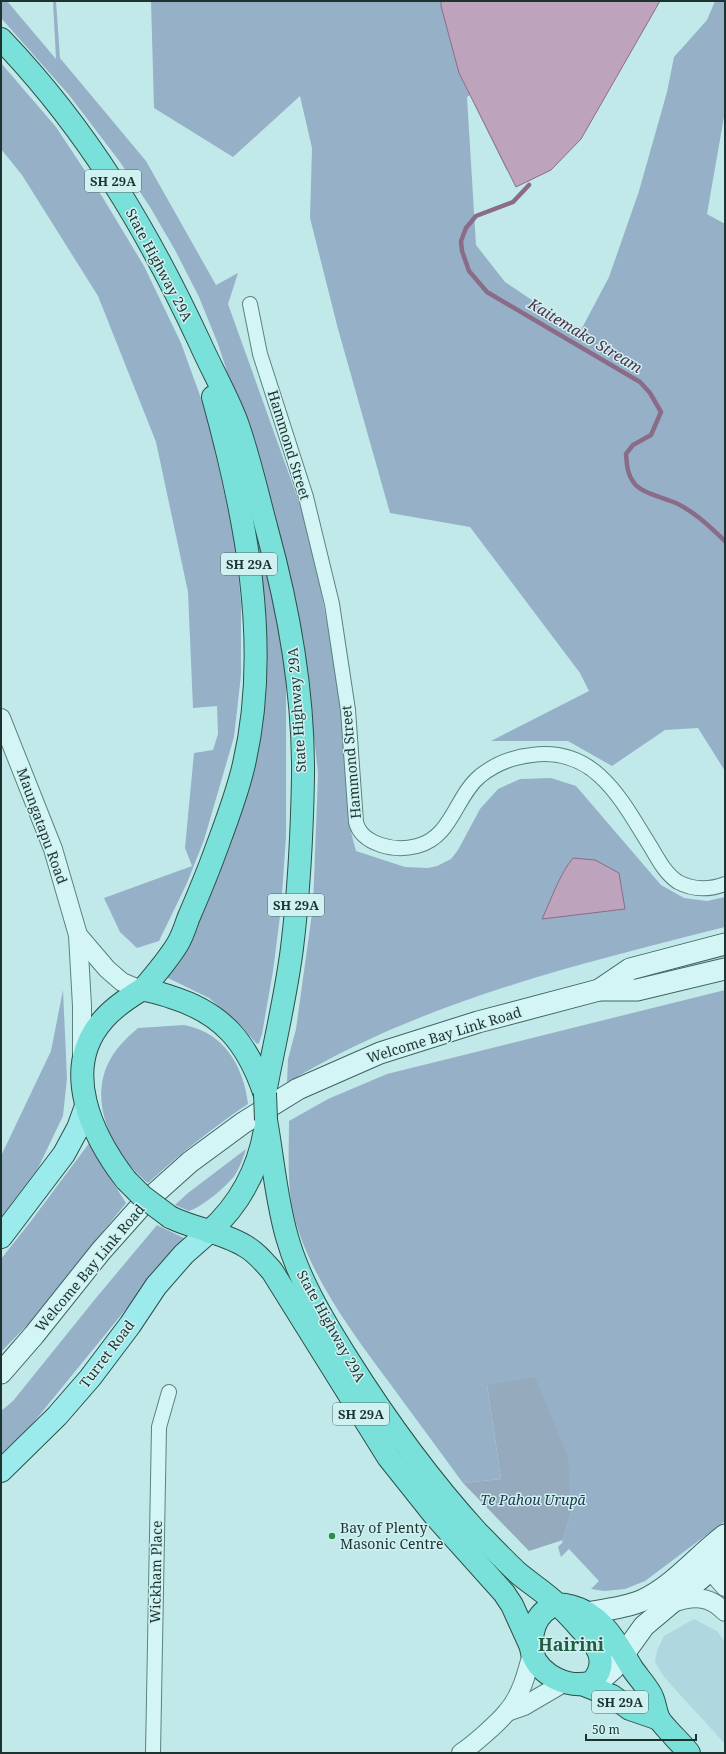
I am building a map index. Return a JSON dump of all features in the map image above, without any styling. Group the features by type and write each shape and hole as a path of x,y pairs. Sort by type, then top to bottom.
{"highway":[{"name":"State Highway 29A","path":"1,39 40,83 76,128 140,224 161,263 236,420 259,500 287,609 300,714 303,775 297,898 291,950 265,1093"},
{"name":"State Highway 29A","path":"142,989 161,969 178,944 204,883 237,793 250,730 254,691 255,645 252,597 241,510 228,453 198,340"},
{"name":"SH 29A","path":"142,989 179,999 208,1013 231,1032 249,1055 265,1093 266,1131 253,1170 240,1198 231,1210 209,1232 170,1217 142,1196 114,1165 93,1126 86,1106 82,1081 83,1064 90,1040 102,1021 110,1013 142,989"},
{"name":"State Highway 29A","path":"266,1131 287,1238 310,1294 336,1340 385,1417 410,1452 452,1504 519,1574 558,1604"},
{"name":"State Highway 29A","path":"209,1232 226,1237 245,1246 261,1258 272,1271 388,1457 435,1516 504,1593 514,1610 532,1650"},
{"name":"SH 29A","path":"558,1604 586,1612 597,1619 611,1634 632,1669 651,1694 659,1719 689,1753"},
{"name":"SH 29A","path":"558,1604 597,1648 600,1655 600,1667 580,1683"},
{"path":"532,1650 532,1634 536,1621 547,1609 558,1604"},
{"name":"SH 29A","path":"532,1650 543,1669 612,1696 630,1709 659,1719"}],"main road":[{"name":"Welcome Bay Link Road","path":"599,990 630,969 725,944"},
{"name":"Welcome Bay Link Road","path":"1,1373 34,1335 101,1250 142,1205 190,1162 243,1123 298,1089 380,1052 478,1022 599,990 637,990 725,969"},
{"path":"1,1237 64,1154 78,1128 86,1106"},
{"name":"Turret Road","path":"1,1472 57,1416 85,1384 130,1325 156,1286 184,1254 209,1232"},
{"path":"586,1612 618,1607 640,1601 661,1589 688,1568 708,1547 725,1534"},
{"path":"580,1683 608,1674 644,1626 718,1564"}],"street":[{"name":"Hammond Street","path":"250,304 260,354 306,497 332,604 348,710 356,822 359,830 366,838 386,847 405,848 420,845 434,839 441,831 471,785 489,770 509,760 522,756 535,754 559,755 581,762 606,780 617,794 661,863 674,878 687,886 698,888 709,888 725,884"},
{"name":"Maungatapu Road","path":"1,718 53,849 78,935 82,1006 83,1064"},
{"name":"Maungatapu Road","path":"78,935 107,969 122,982 142,989"},
{"name":"Wickham Place","path":"153,1753 159,1427 169,1392"},
{"path":"688,1568 718,1564 725,1587"},
{"path":"672,1602 688,1598 700,1598 712,1602 725,1612"},
{"path":"461,1753 507,1712 519,1692 532,1650"},
{"path":"507,1712 580,1683"}],"shaded area":[{"path":"1,1 7,1 56,59 53,1 56,1 60,58 146,161 216,285 238,273 228,304 309,530 343,705 350,828 356,851 405,867 428,868 437,866 451,859 458,850 480,809 498,789 520,779 551,778 576,786 661,885 684,898 707,901 725,897 725,927 556,972 444,1008 390,1030 338,1055 287,1083 288,1059 296,1029 313,906 318,774 304,642 276,520 218,344 199,297 175,250 150,207 120,162 69,95 1,18"},
{"path":"151,1 512,1 507,171 470,95 467,97 476,245 505,282 569,325 582,328 609,277 639,191 667,92 674,57 707,20 715,1 725,1 725,111 707,214 725,224 725,771 698,728 665,730 612,766 568,741 491,741 589,691 580,673 470,527 390,513 338,329 310,218 312,148 300,96 233,157 154,108"},
{"path":"441,1 660,1 581,139 551,170 516,187 459,73 441,6"},
{"path":"1,63 56,127 103,198 144,266 181,343 207,415 235,542 241,603 241,675 234,737 204,840 187,883 159,941 137,948 120,932 104,898 192,866 185,848 194,753 213,750 218,734 217,706 193,708 188,592 156,442 98,296 22,175 1,149"},
{"path":"240,465 286,648 286,837 281,908 273,971 262,1034 259,1043 257,1044 239,1024 209,998 166,977 188,945 198,924 244,796 252,755"},
{"path":"573,858 595,860 619,873 625,909 542,919 560,879"},
{"path":"63,990 67,1078 63,1116 38,1168 1,1217 1,1156 51,1051"},
{"path":"725,990 725,1521 645,1581 625,1589 604,1591 591,1589 599,1581 569,1549 561,1557 558,1547 562,1543 571,1512 487,1385 501,1479 463,1483 346,1323 319,1277 298,1230 289,1185 289,1121 328,1099 387,1074"},
{"path":"184,1025 198,1029 210,1035 221,1043 230,1053 242,1077 248,1104 196,1142 148,1183 126,1160 116,1145 109,1130 101,1098 102,1082 107,1066 116,1050 138,1028"},
{"path":"90,1142 126,1203 29,1323 1,1352 1,1259"},
{"path":"246,1149 235,1175 214,1196 189,1211 175,1205 188,1193"},
{"path":"157,1225 184,1238 24,1434 1,1454 1,1411 13,1401"},
{"path":"694,1619 717,1631 725,1642 725,1744 664,1677 655,1662 657,1651 664,1636"}],"green space":[{"name":"Te Pahou Urupā","path":"535,1377 568,1457 571,1512 563,1540 529,1551 463,1483 501,1479 487,1385"}],"waterway":[{"name":"Kaitemako Stream","path":"529,185 513,202 476,216 466,228 461,241 462,251 469,271 487,292 640,382 650,393 661,412 651,435 633,445 626,454 628,469 632,480 637,487 642,490 676,503 690,511 725,541"}],"place":[{"name":"Bay of Plenty Masonic Centre","path":"332,1536"}],"district":[{"name":"Hairini","path":"571,1645"}]}
